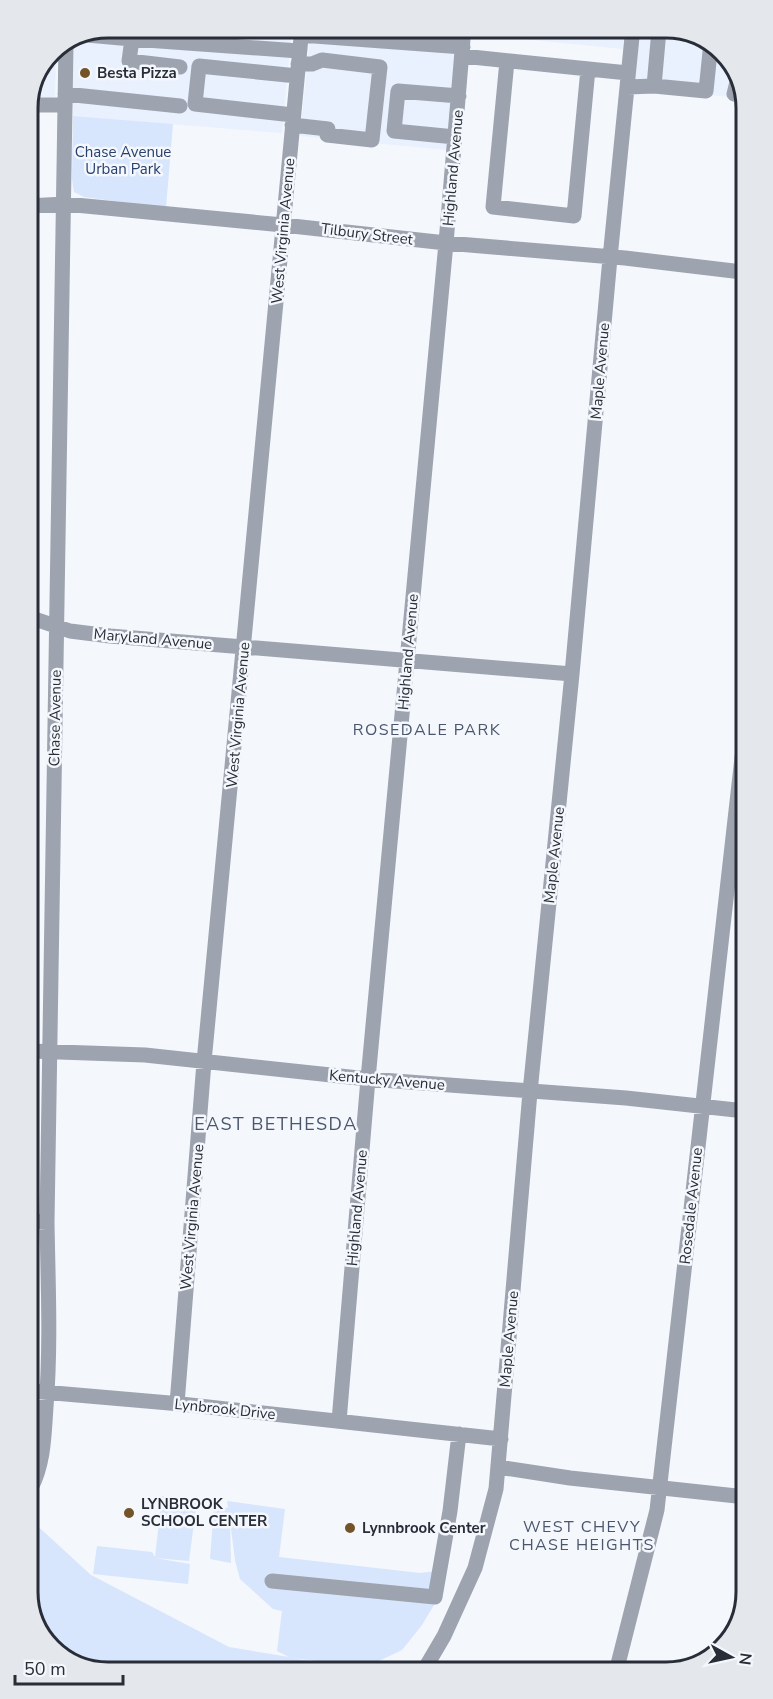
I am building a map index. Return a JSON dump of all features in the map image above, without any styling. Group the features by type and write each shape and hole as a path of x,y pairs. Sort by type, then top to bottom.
{"street":[{"path":"134,38 129,61 180,67"},
{"path":"168,38 214,45 298,64"},
{"path":"214,38 214,45"},
{"name":"West Virginia Avenue","path":"177,1404 204,1062 300,38"},
{"path":"355,38 462,52 507,61 588,69 654,86 706,91 710,54"},
{"name":"Highland Avenue","path":"339,1421 463,38"},
{"name":"Maple Avenue","path":"429,1662 444,1636 474,1568 496,1489 530,1092 632,38"},
{"path":"654,86 655,38"},
{"name":"Chase Avenue","path":"47,1392 47,1222 66,52"},
{"path":"322,60 380,67 372,140 327,135 328,129 293,120 195,104 199,66 312,64 322,60"},
{"path":"507,61 494,207 574,216 588,69"},
{"path":"455,137 394,131 398,91 459,96"},
{"path":"38,103 64,99 180,106"},
{"name":"Tilbury Street","path":"38,205 65,204 736,271"},
{"name":"Maryland Avenue","path":"38,620 70,631 110,636 572,674"},
{"name":"Rosedale Avenue","path":"619,1662 657,1510 736,810"},
{"name":"Kentucky Avenue","path":"37,1051 145,1055 368,1079 626,1098 736,1110"},
{"path":"37,1221 47,1222"},
{"name":"Lynbrook Drive","path":"37,1391 501,1439"},
{"path":"37,1473 40,1466 47,1392"},
{"path":"272,1581 435,1597 450,1511 459,1434"},
{"path":"498,1467 570,1478 736,1496"}],"shaded area":[{"path":"291,38 282,133 73,116 71,86 73,47 94,39"},
{"path":"310,38 457,38 447,150 300,136"},
{"path":"514,38 624,38 623,49"},
{"path":"639,38 670,38 697,45 715,58 728,76 735,97 635,88"},
{"path":"56,61 55,97 39,98 45,76"}],"green space":[{"name":"Chase Avenue Urban Park","path":"73,116 173,124 166,208 84,197 74,192 72,179"},
{"path":"162,1496 197,1500 189,1561 155,1558 190,1564 188,1584 93,1574 97,1546 152,1552 155,1557"},
{"path":"227,1501 285,1509 279,1557 420,1573 445,1570 443,1590 422,1625 402,1650 378,1661 320,1661 292,1658 311,1661 103,1661 72,1652 52,1634 41,1614 38,1601 37,1526 91,1575 229,1647 289,1657 277,1651 282,1611 273,1609 240,1579 230,1521 231,1563 210,1559 214,1506 228,1508"}],"place":[{"name":"Besta Pizza","path":"85,73"},
{"name":"LYNBROOK SCHOOL CENTER","path":"129,1513"},
{"name":"Lynnbrook Center","path":"350,1528"}],"district":[{"name":"ROSEDALE PARK","path":"427,730"},
{"name":"EAST BETHESDA","path":"276,1124"},
{"name":"WEST CHEVY CHASE HEIGHTS","path":"582,1536"}]}
